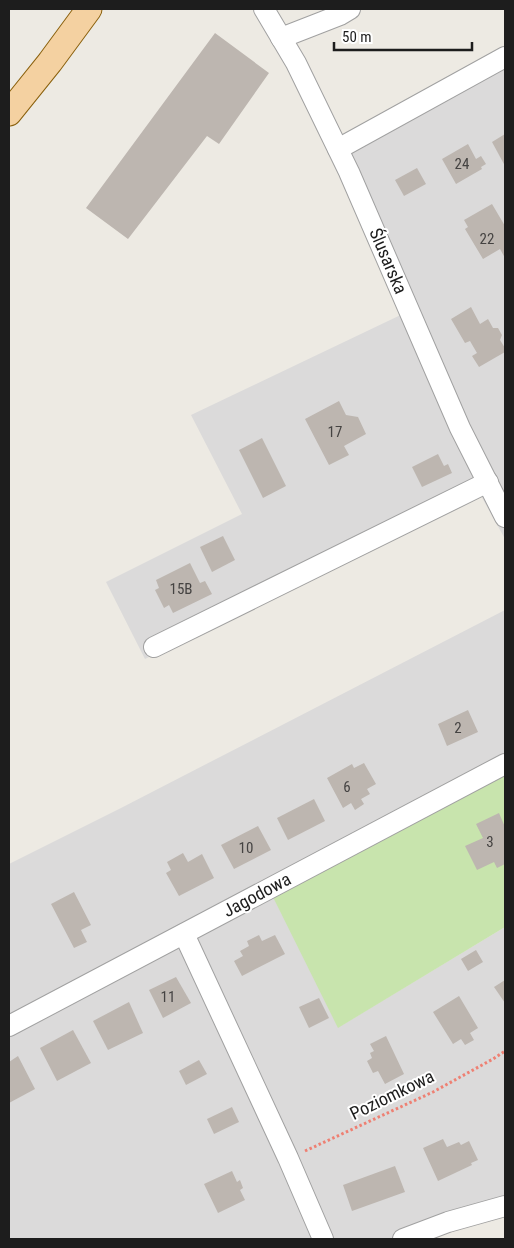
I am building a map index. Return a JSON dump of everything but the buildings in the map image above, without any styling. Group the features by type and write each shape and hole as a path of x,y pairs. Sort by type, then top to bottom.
{"main road":[{"path":"9,113 89,9"}],"street":[{"name":"Ślusarska","path":"264,9 296,63 338,149 460,428 505,517"},
{"path":"281,38 340,15 350,9"},
{"path":"338,149 505,57"},
{"path":"154,647 488,482"},
{"name":"Jagodowa","path":"9,1026 505,764"},
{"path":"184,934 288,1158 323,1239"},
{"path":"403,1239 448,1222 505,1206"}],"path":[{"name":"Poziomkowa","path":"288,1158 433,1092 505,1051"}],"shaded area":[{"path":"505,57 505,539 480,494 145,659 106,582 242,514 191,415 409,311 338,149"},
{"path":"505,610 505,764 339,1027 505,927 505,1205 403,1239 9,1239 9,864"}],"green space":[{"path":"505,764 505,927 338,1028 269,889"}]}
